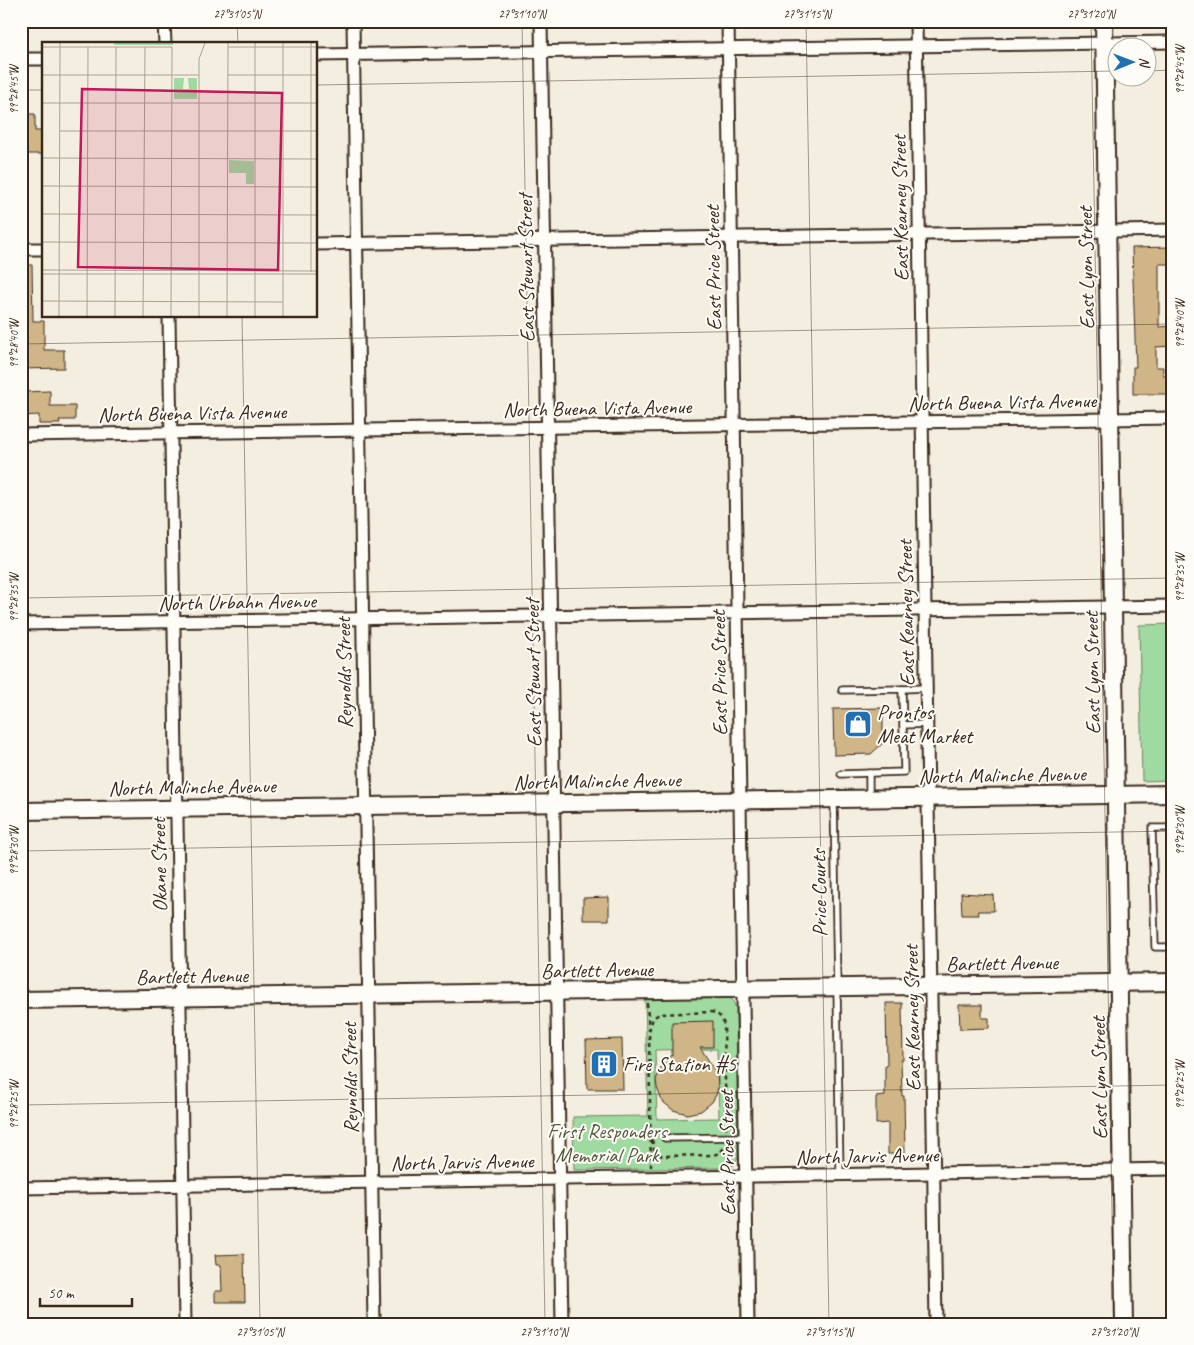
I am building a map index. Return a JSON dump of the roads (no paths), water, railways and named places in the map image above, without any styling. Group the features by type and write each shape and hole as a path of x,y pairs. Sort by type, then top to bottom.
{"main road":[{"name":"East Lyon Street","path":"1104,21 1124,1324"},
{"name":"North Malinche Avenue","path":"21,811 1173,794"},
{"name":"Bartlett Avenue","path":"21,1000 1173,982"}],"street":[{"path":"164,21 165,42"},
{"name":"Reynolds Street","path":"353,21 374,1324"},
{"name":"East Stewart Street","path":"541,21 562,1324"},
{"name":"East Price Street","path":"728,21 748,1324"},
{"name":"East Kearney Street","path":"916,21 936,1324"},
{"path":"318,55 1173,42"},
{"path":"21,59 42,59"},
{"path":"318,244 1173,230"},
{"path":"21,249 42,249"},
{"name":"Okane Street","path":"169,318 185,1324"},
{"name":"North Buena Vista Avenue","path":"21,434 1173,418"},
{"name":"North Urbahn Avenue","path":"21,624 1173,606"},
{"name":"North Jarvis Avenue","path":"21,1188 1173,1170"}],"lane":[{"path":"842,690 926,688"},
{"path":"842,774 904,772 902,689"},
{"path":"903,725 927,724"},
{"path":"869,773 869,798"},
{"name":"Price Courts","path":"834,799 840,1175"},
{"path":"1173,828 1152,828 1155,947 1173,947"},
{"path":"665,1138 745,1137"}],"place":[{"name":"Prontos Meat Market","path":"858,724"},
{"name":"Fire Station #5","path":"604,1064"}],"park label":[{"name":"First Responders Memorial Park","path":"607,1143"}]}
